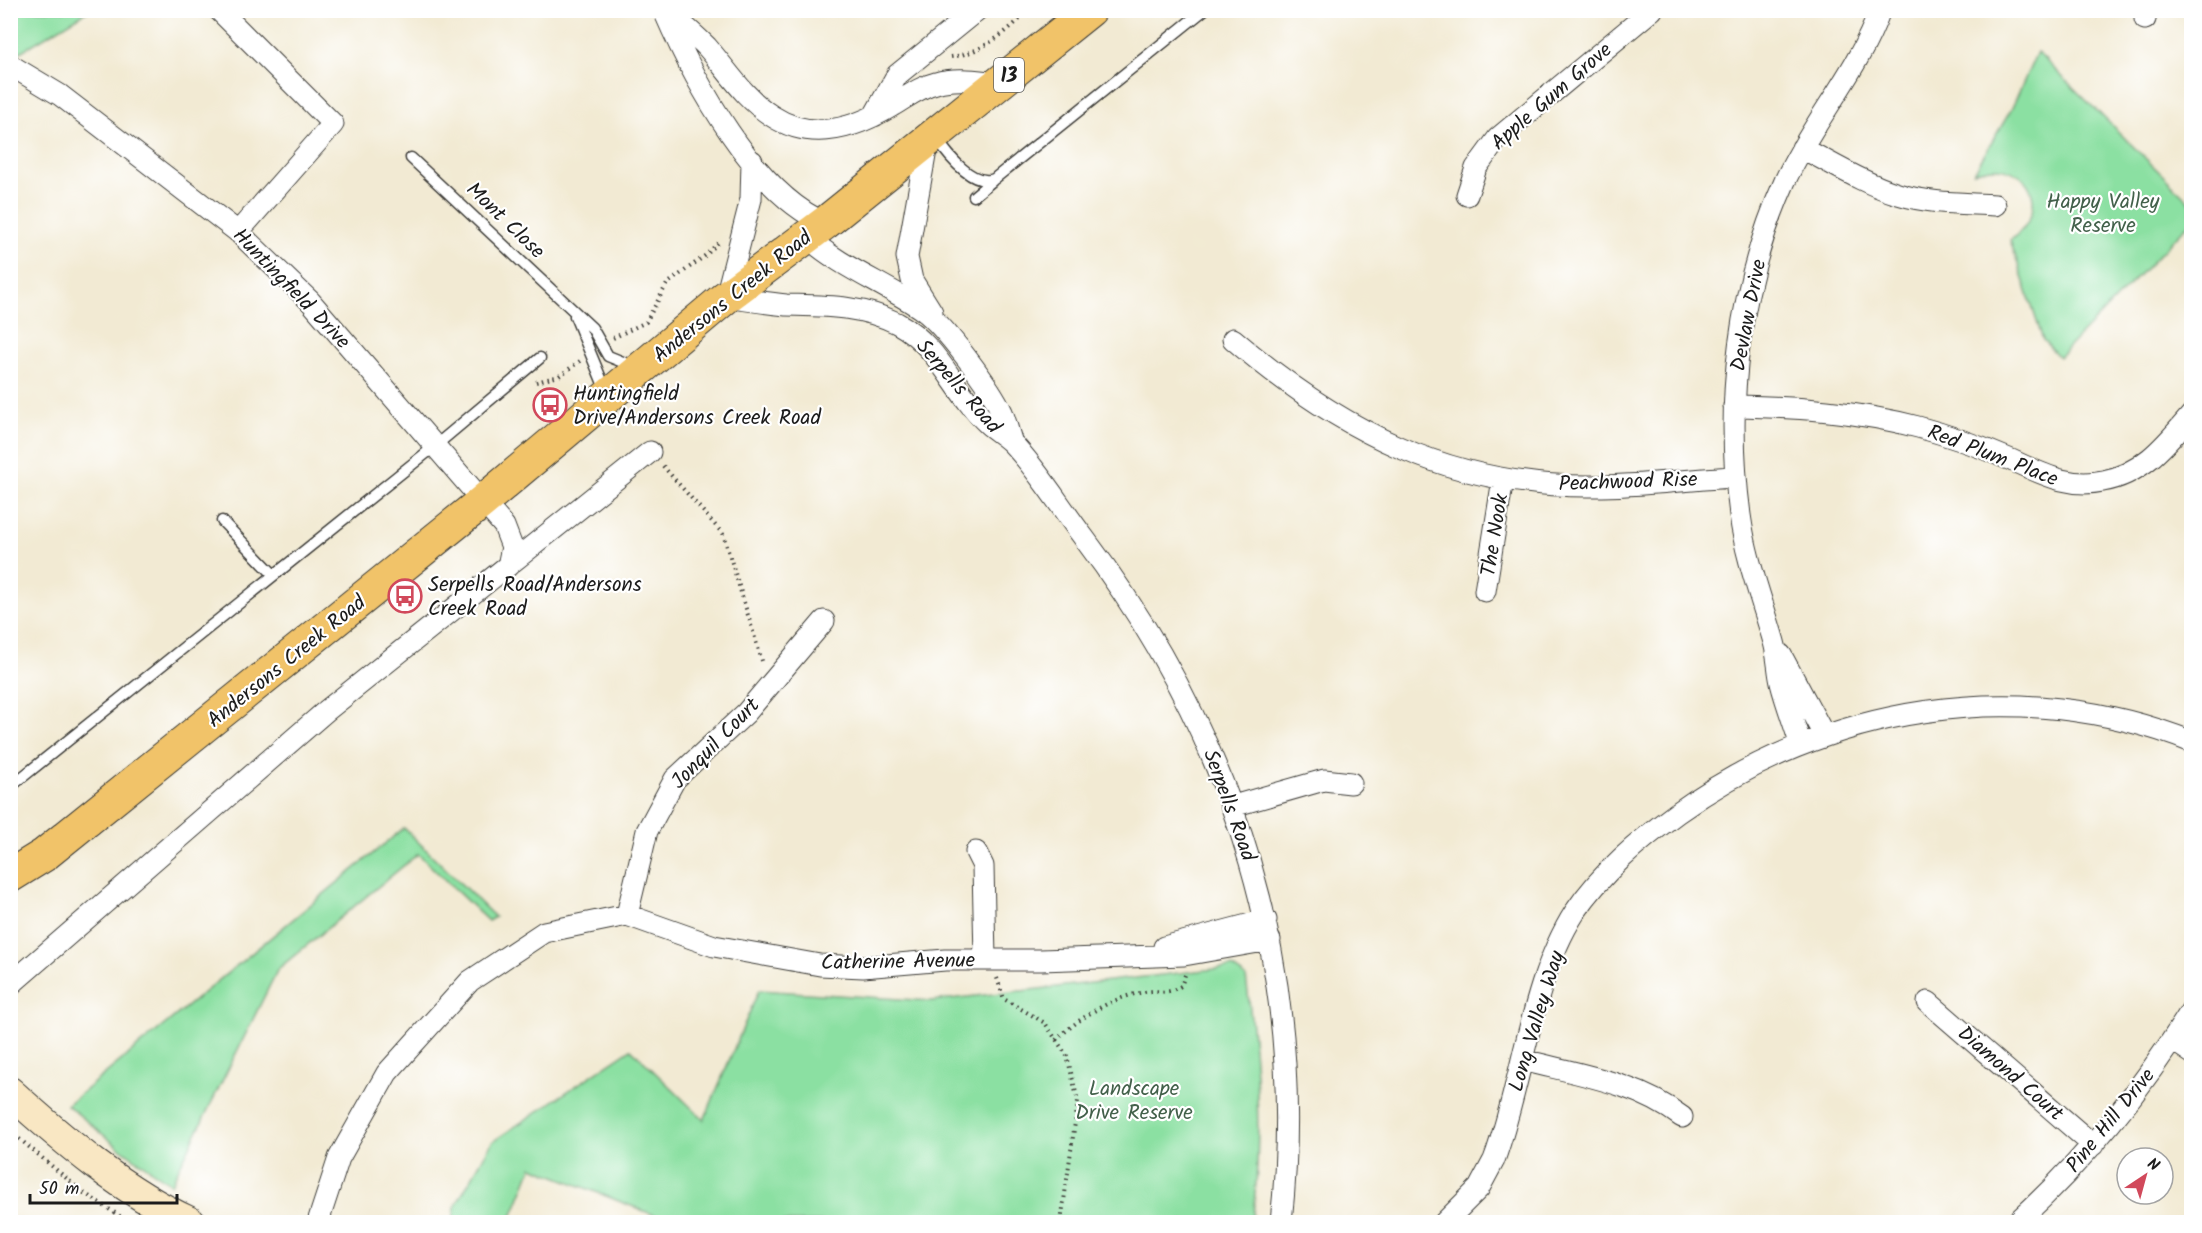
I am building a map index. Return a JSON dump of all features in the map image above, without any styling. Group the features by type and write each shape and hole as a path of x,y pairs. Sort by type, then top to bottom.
{"main road":[{"name":"Andersons Creek Road","path":"10,876 44,855 482,502 726,297 816,229 1090,10"}],"street":[{"path":"219,10 333,124 238,232"},
{"name":"Serpells Road","path":"665,10 700,40 750,99 774,118 797,127 820,131 847,128 871,118 933,83 962,80 999,83"},
{"name":"Serpells Road","path":"665,10 696,79 752,161 786,198 807,214 837,261 924,311 945,331"},
{"path":"871,118 895,78 977,10"},
{"name":"Apple Gum Grove","path":"1467,195 1476,168 1498,138 1652,10"},
{"name":"Devlaw Drive","path":"1800,744 1781,683 1774,644 1748,555 1736,477 1734,406 1742,324 1751,282 1773,212 1802,148 1860,54 1880,10"},
{"name":"Huntingfield Drive","path":"10,65 60,95 238,232 310,301 509,535 512,547 508,566"},
{"name":"Serpells Road","path":"931,136 908,263 919,293 1001,410 1012,443"},
{"path":"1802,148 1898,194 1932,201 1995,205"},
{"path":"726,297 751,199 752,161"},
{"name":"Serpells Road","path":"726,297 772,303 843,307 868,312 910,332 944,365 986,423 1012,443 1098,557 1149,630 1196,718 1233,806 1268,930 1282,1022 1287,1094 1287,1157 1281,1222"},
{"name":"Peachwood Rise","path":"1233,339 1291,387 1365,433 1440,463 1503,479 1596,486 1736,477"},
{"path":"944,365 960,350"},
{"name":"Red Plum Place","path":"1734,406 1827,409 1885,419 1965,441 2044,476 2071,483 2102,482 2135,470 2160,450 2192,414"},
{"path":"10,985 326,711 651,452"},
{"name":"The Nook","path":"1485,591 1503,479"},
{"name":"Jonquil Court","path":"627,915 647,831 675,779 746,713 824,621"},
{"name":"Devlaw Drive","path":"1774,644 1796,678 1824,735"},
{"name":"Long Valley Way","path":"1445,1222 1479,1188 1494,1160 1550,963 1575,913 1610,869 1639,842 1701,795 1800,744 1824,735 1917,711 1962,705 2002,705 2092,713 2192,742"},
{"path":"1233,806 1324,780 1351,783"},
{"path":"976,852 983,866 988,959"},
{"path":"318,1222 339,1158 387,1074 470,981 544,932 627,915"},
{"name":"Catherine Avenue","path":"627,915 714,946 820,965 864,967 988,959 1041,960 1184,955 1268,930"},
{"name":"Catherine Avenue","path":"1134,955 1268,930"},
{"name":"Diamond Court","path":"1928,1002 2093,1145"},
{"name":"Pine Hill Drive","path":"2017,1222 2093,1145 2172,1040 2192,1009"},
{"path":"2172,1040 2192,1053"},
{"path":"1523,1060 1631,1088 1653,1097 1682,1117"},
{"path":"10,1092 64,1139 160,1209 190,1222"}],"lane":[{"path":"974,195 1204,10"},
{"path":"931,136 977,178 985,181 997,177"},
{"name":"Mont Close","path":"411,158 594,331 600,346 608,356 641,369"},
{"name":"Mont Close","path":"572,311 608,396"},
{"path":"10,787 435,446 540,358"},
{"path":"222,521 274,575"}],"path":[{"path":"921,56 935,60 970,54 1016,24 1029,10"},
{"path":"600,346 646,322 667,284 713,250 722,235"},
{"path":"519,375 532,382 552,378 568,371 589,353"},
{"path":"651,452 723,534 770,685"},
{"path":"1056,1040 1085,1016 1110,1004 1147,991 1168,993 1181,986 1185,973 1184,955"},
{"path":"988,959 1004,999 1045,1023 1067,1056 1078,1101 1061,1222"},
{"path":"10,1131 84,1193 129,1222"}],"green space":[{"path":"10,11 88,11 17,54 11,52"},
{"name":"Happy Valley Reserve","path":"2037,52 2191,203 2191,222 2059,357 2043,340 2010,240 2024,227 2032,213 2033,199 2029,187 2021,177 2008,170 1992,168 1974,172 2011,110"},
{"path":"404,828 495,917 488,921 418,854 278,969 171,1184 117,1146 67,1105"},
{"name":"Landscape Drive Reserve","path":"1232,967 1246,977 1256,1069 1258,1130 1252,1222 672,1222 532,1167 510,1222 453,1222 455,1207 492,1142 631,1049 704,1120 759,990 932,1001"}],"place":[{"name":"Huntingfield Drive/Andersons Creek Road","path":"550,405"},
{"name":"Serpells Road/Andersons Creek Road","path":"405,596"}]}
